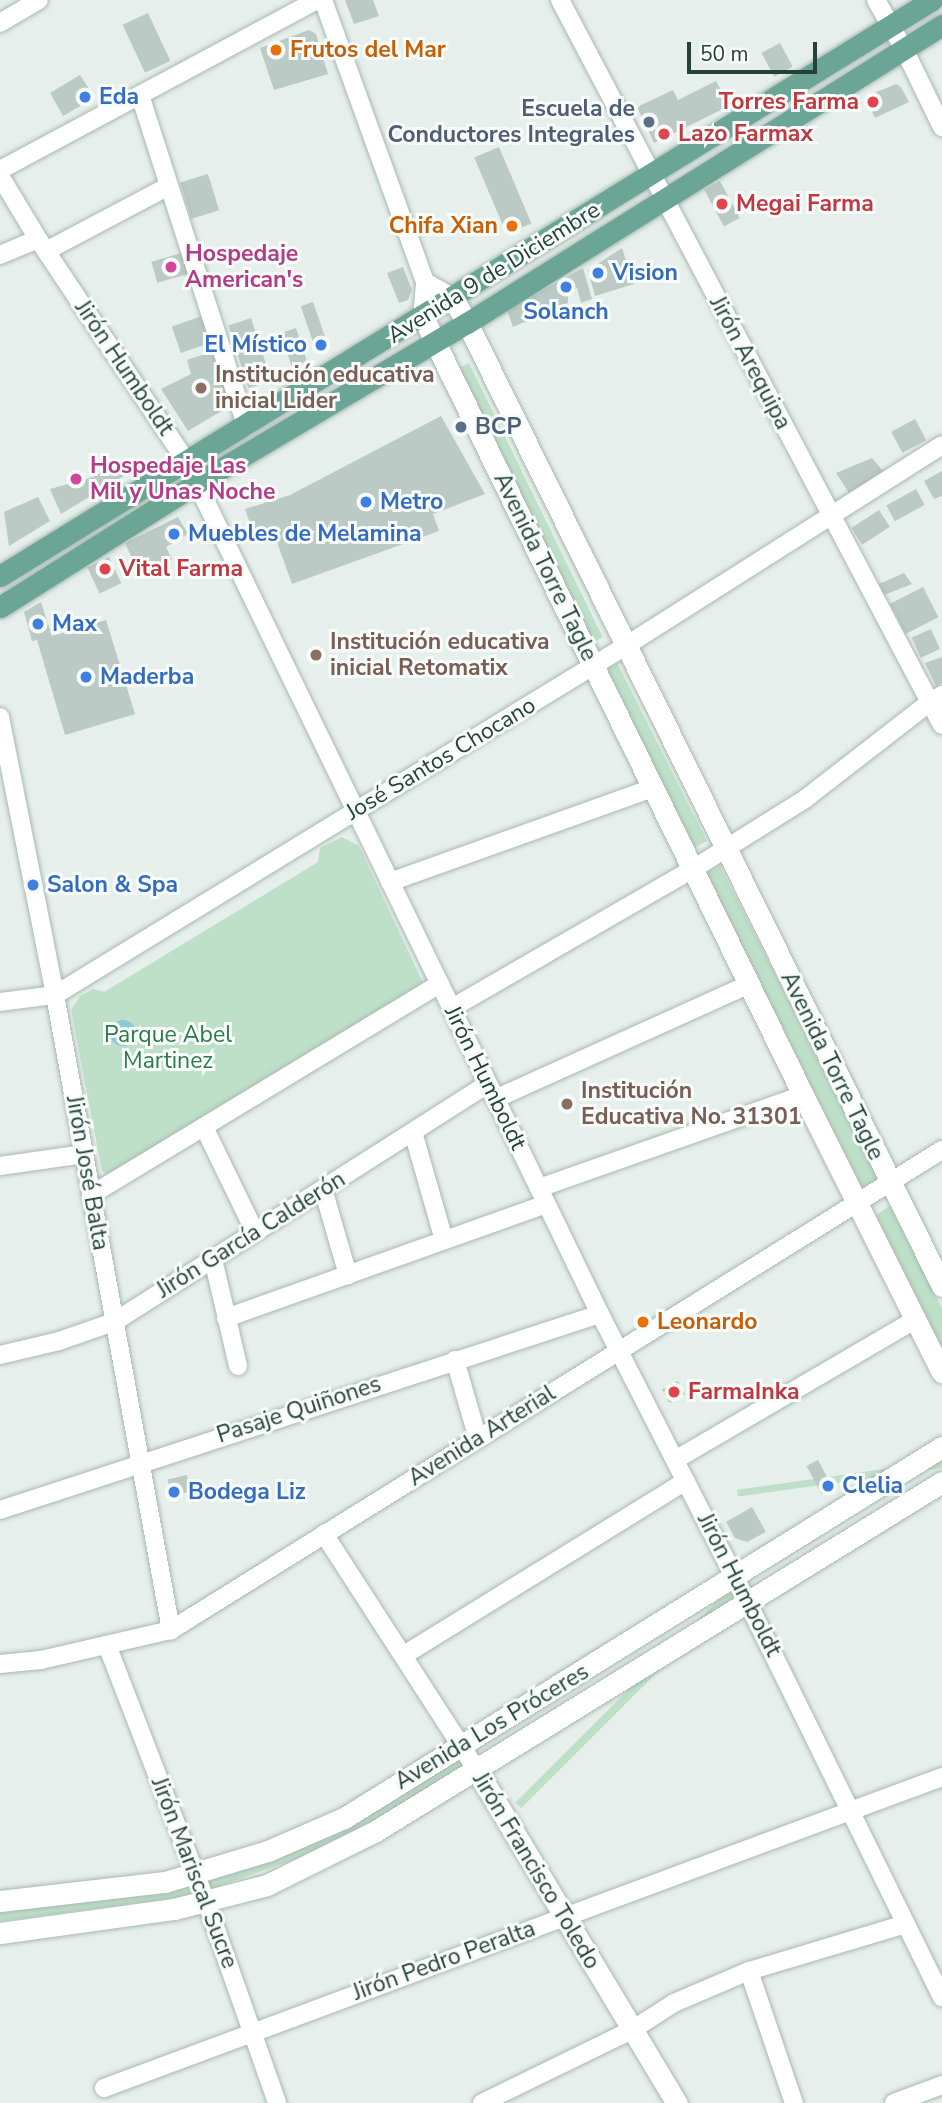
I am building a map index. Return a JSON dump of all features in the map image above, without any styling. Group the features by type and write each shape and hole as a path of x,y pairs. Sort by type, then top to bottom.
{"main road":[{"name":"Avenida 9 de Diciembre","path":"0,576 453,299 650,173 932,0"},
{"name":"Avenida 9 de Diciembre","path":"0,607 197,483 467,323 942,25"}],"street":[{"path":"0,23 39,0"},
{"path":"0,170 317,0"},
{"path":"323,0 426,284 423,317"},
{"name":"Jirón Arequipa","path":"560,0 831,516 936,699 942,725"},
{"path":"876,0 904,48 942,127"},
{"path":"140,95 246,425"},
{"name":"Jirón Humboldt","path":"0,176 42,245 186,461 600,1314 735,1576 942,1998"},
{"path":"0,255 42,245 169,186"},
{"path":"426,284 453,299"},
{"name":"Avenida Torre Tagle","path":"453,299 627,645 889,1183 942,1286"},
{"name":"Avenida Torre Tagle","path":"423,317 748,985 942,1371"},
{"name":"José Santos Chocano","path":"0,1002 55,995 594,666 942,445"},
{"path":"452,1008 692,869 805,799 936,699"},
{"name":"Jirón José Balta","path":"0,717 55,995 171,1630"},
{"path":"390,882 653,788"},
{"path":"91,1195 440,984"},
{"name":"Jirón García Calderón","path":"0,1355 59,1341 114,1322 413,1132 492,1092 748,985"},
{"path":"226,1318 444,1240 542,1196 803,1095"},
{"path":"204,1127 255,1233"},
{"path":"413,1132 444,1240"},
{"name":"Avenida Arterial","path":"0,1664 41,1660 171,1630 942,1150"},
{"path":"0,1166 84,1154"},
{"path":"323,1189 348,1275"},
{"path":"213,1259 238,1366"},
{"name":"Pasaje Quiñones","path":"0,1510 140,1462 600,1314"},
{"path":"675,1460 916,1319"},
{"path":"455,1360 478,1439"},
{"name":"Avenida Los Próceres","path":"0,1901 165,1881 196,1874 268,1851 344,1818 942,1447"},
{"path":"404,1655 686,1481"},
{"name":"Avenida Los Próceres","path":"0,1933 174,1909 267,1885 374,1832 942,1482"},
{"name":"Jirón Francisco Toledo","path":"324,1534 463,1745 562,1917 677,2103"},
{"name":"Jirón Mariscal Sucre","path":"107,1645 196,1874 277,2103"},
{"name":"Jirón Pedro Peralta","path":"104,2088 942,1777"},
{"path":"482,2103 632,2030 674,2003 749,1971 906,1924"},
{"path":"749,1971 794,2103"},
{"path":"894,2103 942,2085"}],"green space":[{"path":"469,363 603,637 588,644 455,370"},
{"path":"617,663 707,841 688,851 602,669"},
{"name":"Parque Abel Martinez","path":"342,837 359,846 423,983 422,987 114,1178 102,1171 71,1010 80,996 93,989 104,992 318,862 320,848"},
{"path":"720,866 880,1180 860,1190 700,876"},
{"path":"890,1206 942,1308 942,1359 871,1218"},
{"path":"941,1461 942,1468 738,1497 737,1490"},
{"path":"729,1589 735,1595 521,1808 515,1803"},
{"path":"455,1758 465,1767 335,1845 211,1889 206,1882 331,1834"},
{"path":"192,1881 196,1895 0,1921 0,1912"}],"water":[{"path":"123,1020 132,1024 136,1033 132,1042 123,1046 114,1042 110,1033 114,1024"}],"building":[{"path":"345,0 373,0 379,16 354,24"},
{"path":"148,13 170,61 145,73 123,25"},
{"path":"309,30 316,34 328,74 274,90 260,48"},
{"path":"780,43 793,67 774,77 761,53"},
{"path":"80,75 91,92 89,101 63,116 50,93"},
{"path":"716,81 729,106 654,143 637,107 673,90 678,100"},
{"path":"896,84 901,87 909,102 875,118 865,97"},
{"path":"499,147 531,223 507,234 474,158"},
{"path":"208,174 219,210 191,219 180,182"},
{"name":"Megai Farma","path":"720,181 740,218 724,227 704,189"},
{"path":"622,248 634,284 595,296 588,270"},
{"name":"Hospedaje American's","path":"185,252 191,273 157,283 151,262"},
{"path":"403,267 412,290 408,300 399,303 387,273"},
{"path":"583,268 592,299 581,303 577,288 568,294 568,303 513,327 507,310"},
{"path":"313,302 329,348 317,353 301,306"},
{"path":"202,316 211,342 181,353 172,326"},
{"path":"251,318 271,381 249,388 228,325"},
{"path":"296,328 307,361 292,366 281,333"},
{"path":"214,351 230,406 188,431 161,389 191,374 187,360"},
{"name":"Metro","path":"441,416 485,494 433,514 439,531 292,584 273,531 254,535 245,509 290,495"},
{"path":"915,419 926,440 902,453 891,432"},
{"path":"872,458 883,471 849,493 836,473"},
{"path":"119,462 127,474 61,514 50,489 93,477"},
{"path":"942,471 942,496 934,499 924,481"},
{"path":"916,489 925,505 895,521 886,505"},
{"path":"38,497 50,521 9,546 4,512"},
{"path":"879,510 890,527 862,545 851,528"},
{"path":"178,517 188,534 166,547 172,559 140,575 125,543"},
{"path":"109,557 121,583 100,593 87,567"},
{"path":"904,573 912,584 884,595 879,584"},
{"path":"923,587 938,617 905,634 890,604"},
{"name":"Maderba","path":"41,602 52,636 106,620 135,714 65,735 37,640 32,641 24,612"},
{"path":"931,629 940,649 921,658 912,638"},
{"path":"942,657 942,683 936,686 925,663"},
{"name":"FarmaInka","path":"678,1381 685,1394 669,1403 662,1389"},
{"path":"818,1460 833,1488 822,1494 807,1466"},
{"path":"187,1475 191,1492 171,1496 168,1479"},
{"path":"752,1507 766,1532 747,1542 735,1538 726,1522"}],"place":[{"name":"Frutos del Mar","path":"276,50"},
{"name":"Eda","path":"85,97"},
{"name":"Torres Farma","path":"873,102"},
{"name":"Escuela de Conductores Integrales","path":"649,122"},
{"name":"Lazo Farmax","path":"664,134"},
{"name":"Megai Farma","path":"722,204"},
{"name":"Chifa Xian","path":"512,226"},
{"name":"Hospedaje American's","path":"171,267"},
{"name":"Vision","path":"598,273"},
{"name":"Solanch","path":"566,287"},
{"name":"El Místico","path":"321,345"},
{"name":"Institución educativa inicial Lider","path":"201,388"},
{"name":"BCP","path":"461,427"},
{"name":"Hospedaje Las Mil y Unas Noche","path":"76,479"},
{"name":"Metro","path":"366,502"},
{"name":"Muebles de Melamina","path":"174,534"},
{"name":"Vital Farma","path":"105,569"},
{"name":"Max","path":"38,624"},
{"name":"Institución educativa inicial Retomatix","path":"316,655"},
{"name":"Maderba","path":"86,677"},
{"name":"Salon & Spa","path":"33,885"},
{"name":"Institución Educativa No. 31301","path":"567,1104"},
{"name":"Leonardo","path":"643,1322"},
{"name":"FarmaInka","path":"674,1392"},
{"name":"Clelia","path":"828,1486"},
{"name":"Bodega Liz","path":"174,1492"}]}
